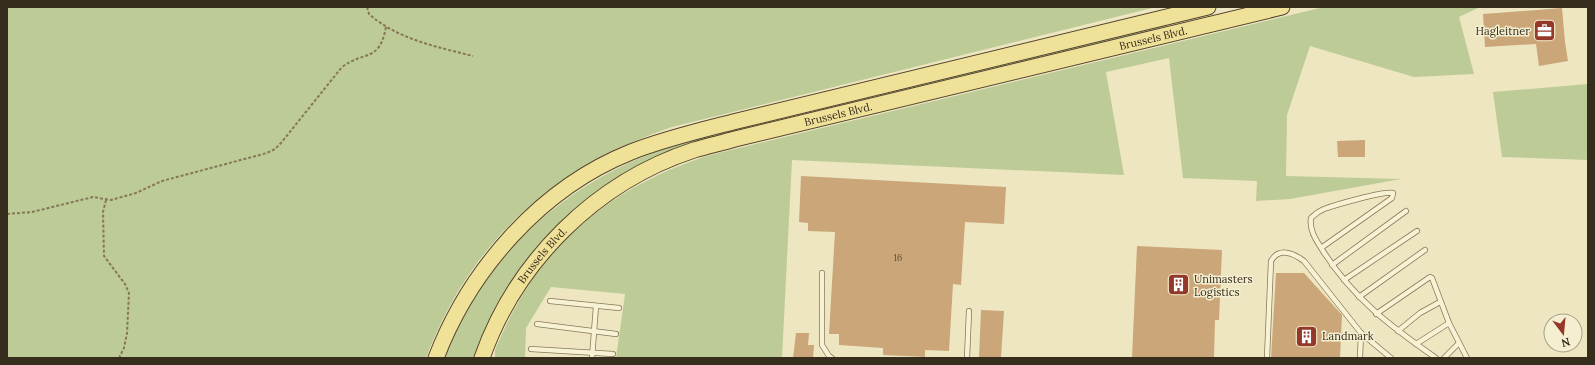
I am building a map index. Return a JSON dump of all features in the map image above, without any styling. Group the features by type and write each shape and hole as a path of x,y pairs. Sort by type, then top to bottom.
{"main road":[{"name":"Brussels Blvd.","path":"436,358 451,323 471,290 496,254 515,233 544,206 568,188 610,162 630,152 665,140 733,122 1208,7"},
{"name":"Brussels Blvd.","path":"482,358 501,313 513,292 547,246 590,206 619,185 648,169 701,148 1282,7"}],"lane":[{"path":"1321,248 1392,198 1393,193 1376,195 1324,209 1311,218 1310,224 1316,240 1321,248 1359,298 1398,332 1436,358"},
{"path":"1332,264 1406,211"},
{"path":"1344,280 1416,231"},
{"path":"1359,298 1425,250"},
{"path":"1267,358 1271,262 1279,253 1285,252 1290,253 1304,261 1361,333 1384,356 1391,358"},
{"path":"822,274 822,345 832,358"},
{"path":"1376,314 1427,278 1432,278 1440,302 1467,358"},
{"path":"550,301 619,308"},
{"path":"1398,332 1420,313 1440,302"},
{"path":"592,355 596,306"},
{"path":"967,358 969,311"},
{"path":"1416,344 1450,322"},
{"path":"536,324 616,334"},
{"path":"1360,358 1361,333"},
{"path":"1444,358 1459,343"},
{"path":"531,349 592,355 613,354"}],"path":[{"path":"367,7 369,14 386,27 418,41 473,56"},
{"path":"7,214 32,212 93,197 110,200 136,193 162,181 178,176 267,153 275,149 342,67 348,62 365,57 377,51 384,38 386,27"},
{"path":"106,200 103,212 104,256 125,284 129,293 127,334 124,348 119,358"}],"green space":[{"path":"7,7 1156,7 672,127 630,143 590,163 554,186 522,213 492,244 467,278 444,316 426,358 7,358"},
{"path":"1324,7 1480,7 1459,17 1474,74 1414,77 1310,46 1287,115 1286,176 1401,179 1290,199 1256,201 1257,181 1183,178 1169,58 1106,72 1124,175 792,160 782,358 616,358 625,294 551,287 526,328 525,358 495,358 495,350 512,314 532,280 549,257 589,218 636,186 661,174 714,154"},
{"path":"1166,24 1167,27 621,176 586,201 554,229 526,261 499,302 473,358 446,358 450,342 465,314 485,282 508,252 534,226 562,202 593,182 625,165 660,150 696,139"},
{"path":"1588,84 1588,160 1502,157 1493,92"}],"building":[{"path":"1562,8 1568,61 1539,66 1536,44 1485,47 1483,14"},
{"path":"1365,140 1365,157 1338,157 1337,141"},
{"path":"801,176 1006,187 1004,224 965,222 961,285 953,284 949,351 925,350 925,357 883,355 883,348 839,345 839,334 829,334 835,232 808,231 808,223 799,222"},
{"name":"Unimasters Logistics","path":"1137,246 1222,250 1219,320 1215,320 1214,358 1132,358"},
{"name":"Landmark","path":"1276,273 1304,273 1342,315 1340,358 1271,358"},
{"path":"981,310 1004,311 1001,358 979,358"},
{"path":"796,333 809,333 808,345 814,345 813,358 793,358"}],"place":[{"name":"Hagleitner","path":"1545,31"},
{"name":"Unimasters Logistics","path":"1178,285"},
{"name":"Landmark","path":"1307,336"}]}
